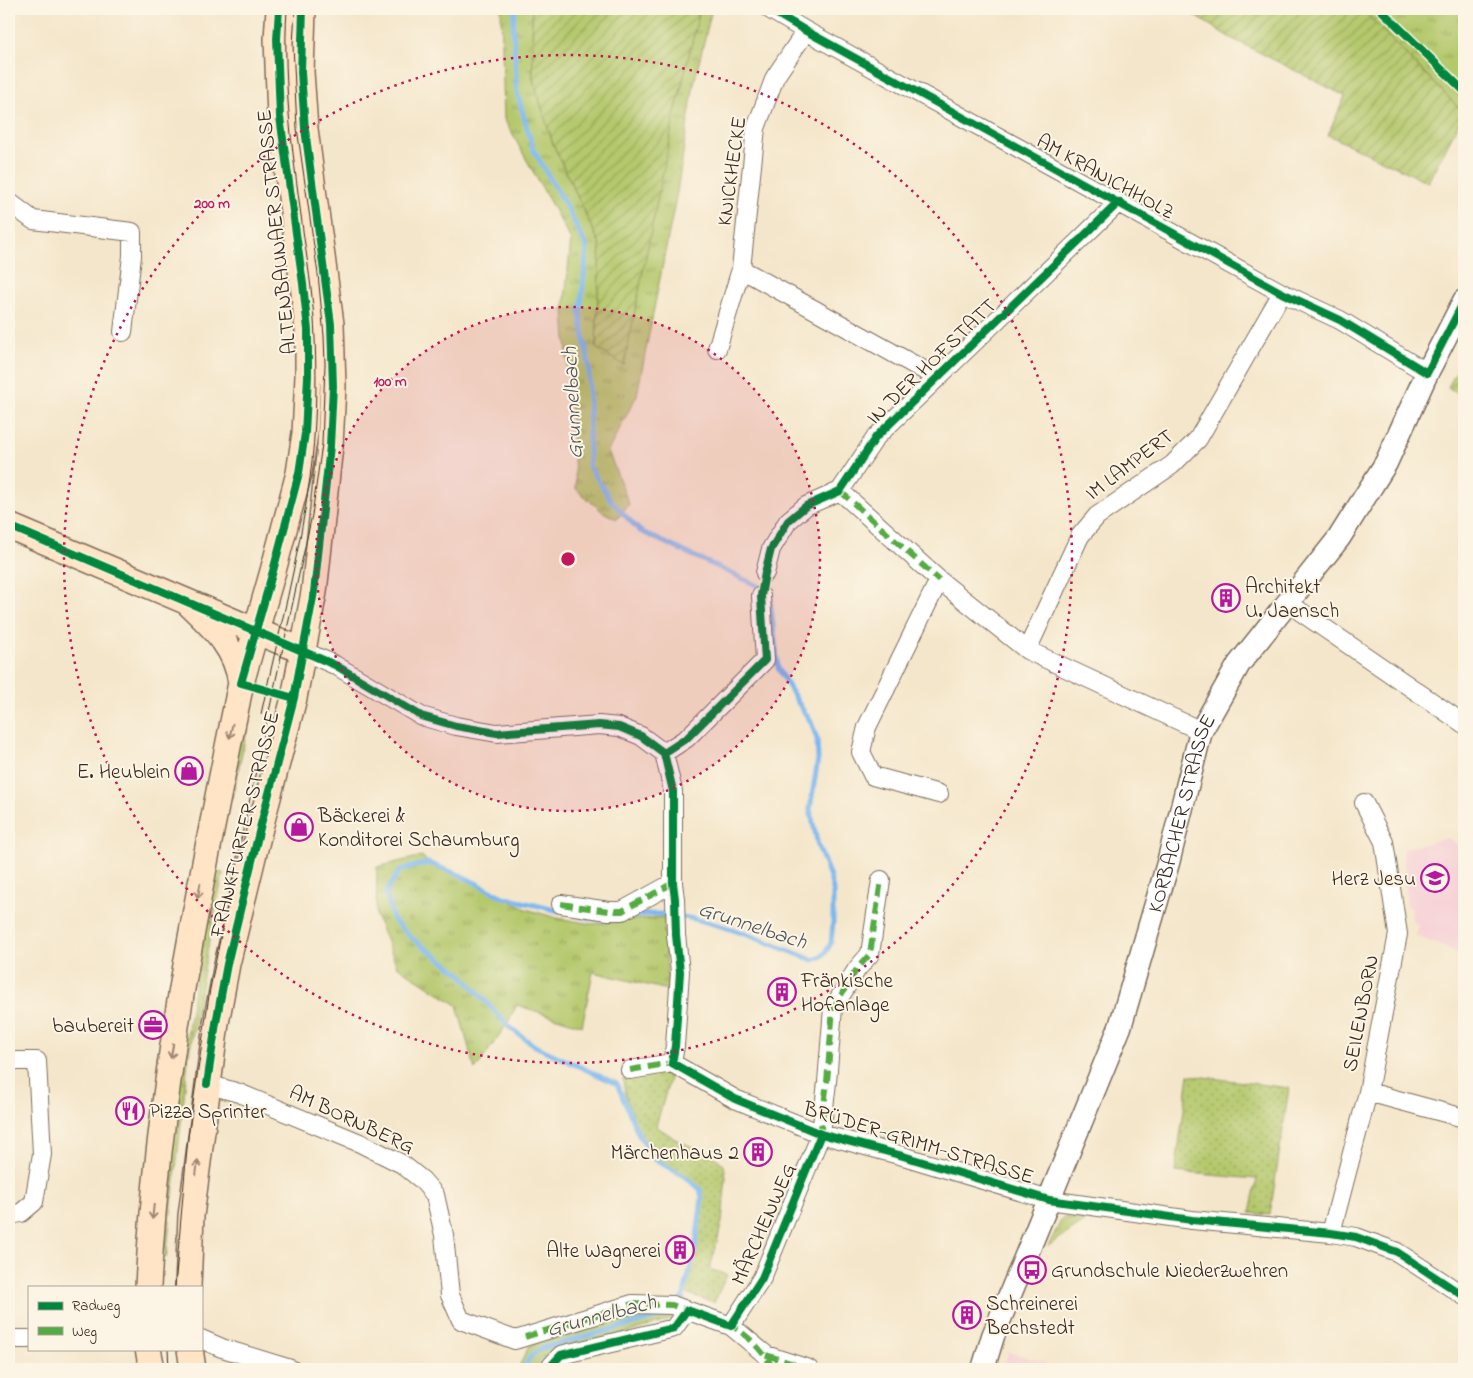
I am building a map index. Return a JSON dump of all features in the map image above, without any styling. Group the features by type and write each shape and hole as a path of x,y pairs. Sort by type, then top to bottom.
{"main road":[{"name":"ALTENBAUNAER STRASSE","path":"241,684 299,473 305,433 308,330 280,118 277,39 279,9"},
{"name":"ALTENBAUNAER STRASSE","path":"303,9 301,72 304,129 331,324 333,386 330,446 314,592 303,651"},
{"name":"FRANKFURTER STRASSE","path":"9,526 303,651 294,698 227,964 216,1023 191,1216 188,1286"},
{"name":"FRANKFURTER STRASSE","path":"148,1286 150,1241 170,1060 203,869 241,684 239,669 234,656 212,626 188,603"},
{"path":"148,1350 152,1369"},
{"path":"190,1350 193,1369"}],"street":[{"name":"AM KRANICHHOLZ","path":"769,9 1282,293 1340,320 1427,373"},
{"name":"KNICKHECKE","path":"717,349 741,269 756,128 775,77 806,31"},
{"path":"9,202 33,220 132,232 132,256 123,332"},
{"name":"IN DER HOFSTATT","path":"840,491 876,437 1119,202"},
{"path":"741,269 938,378"},
{"name":"IM LAMPERT","path":"1027,650 1080,536 1097,516 1172,465 1198,439 1282,293"},
{"name":"KORBACHER STRASSE","path":"982,1369 993,1336 1120,1027 1168,863 1201,731 1239,664 1339,538 1386,463 1427,373 1464,301"},
{"path":"765,573 771,549 788,521 806,506 840,491 939,580 1027,650 1201,731"},
{"path":"939,580 867,727 861,752 873,776 939,794"},
{"path":"664,753 687,738 765,660 761,596"},
{"path":"1288,603 1464,724"},
{"path":"303,651 335,665 421,716 456,726 497,733 599,725 620,727 642,736 664,753 673,791 674,891 681,982 675,1046 672,1063 630,1070"},
{"name":"SEILENBORN","path":"1332,1233 1368,1092 1398,934 1384,842 1364,803"},
{"name":"MÄRCHENWEG","path":"732,1326 762,1278 821,1134 833,1008 857,969 870,954 881,880"},
{"path":"561,904 622,911 674,891"},
{"path":"9,1061 37,1061 42,1154 34,1202 21,1213 9,1215"},
{"name":"BRÜDER-GRIMM-STRASSE","path":"672,1063 735,1099 821,1134 903,1156 1049,1200 1192,1220 1332,1233 1356,1237 1397,1252 1464,1296"},
{"name":"AM BORNBERG","path":"207,1084 239,1093 360,1142 402,1164 422,1180 435,1195 444,1235 450,1294 461,1320 516,1340 632,1304 680,1308"},
{"path":"1368,1092 1464,1118"},
{"path":"548,1369 561,1355 674,1328 680,1308 732,1326 770,1362 809,1369"},
{"path":"9,1339 28,1339"},
{"path":"202,1339 222,1348 291,1369"}],"shaded area":[{"name":"Herz Jesu","path":"1448,838 1464,849 1464,955 1416,936 1418,925 1412,920 1412,908 1407,906 1403,849"},
{"path":"1009,1352 1046,1363 1045,1366 1055,1369 1003,1369"}],"green space":[{"path":"501,9 532,9 533,79 553,144 600,245 596,348 675,113 700,9 712,9 694,83 677,192 637,395 608,451 629,504 617,519 603,512 576,489 564,310 571,240 504,119"},
{"path":"532,9 700,9 675,113 624,365 596,348 600,245 553,144 533,79"},
{"path":"1184,9 1361,9 1464,113 1428,182 1328,135 1345,96 1229,37"},
{"path":"1361,9 1458,9 1464,15 1464,113"},
{"path":"1464,357 1464,398 1448,387"},
{"path":"250,693 255,694 232,798 227,798"},
{"path":"422,856 428,863 460,875 526,909 557,918 593,924 664,917 668,990 593,972 582,1026 517,1005 507,1024 475,1070 457,1005 397,966 376,916 377,867"},
{"path":"212,871 223,873 188,1060 166,1258 163,1235 172,1135"},
{"path":"634,1073 671,1075 656,1126 677,1140 715,1157 724,1165 726,1177 722,1222 710,1269 727,1275 714,1302 685,1293 695,1250 702,1198 698,1187 654,1159 639,1135 625,1094 623,1079"},
{"path":"1189,1075 1289,1088 1270,1215 1250,1213 1257,1179 1175,1172"},
{"path":"1063,1217 1080,1218 1084,1222 1048,1246"},
{"path":"651,1312 672,1313 677,1318 542,1358 535,1369 518,1369 529,1346 612,1316"}],"waterway":[{"name":"Grunnelbach","path":"515,9 513,28 517,92 533,149 570,213 587,248 580,314 589,367 589,466 612,502 640,531 769,591 778,668 811,722 817,739 818,759 810,809 818,846 833,890 831,943 821,957 813,960 738,931 680,916 655,914 622,918"},
{"name":"Grunnelbach","path":"523,1369 531,1356 542,1348 667,1315 683,1298 695,1250 702,1198 700,1189 684,1176 654,1159 639,1135 617,1084 535,1046 509,1027 461,974 413,939 393,920 386,892 400,870 428,863 460,875 503,897 559,911"},
{"name":"Grunnelbach","path":"577,915 596,919 608,919"}],"tram line":[{"path":"261,714 294,567 305,508 314,443 316,408 314,314 293,152 288,95 286,66 287,9"},
{"path":"175,1286 188,1137 210,989 312,515 322,444 325,364 324,336 318,274 297,128 293,45 295,9"},
{"path":"168,1350 169,1369"}],"marked path":[{"path":"840,491 939,580"},
{"path":"820,1136 827,1082 833,1008 857,969 870,954 881,880"},
{"path":"561,904 622,911 673,883"},
{"path":"630,1070 674,1064"},
{"path":"525,1337 632,1304 672,1305 689,1311"},
{"path":"727,1324 734,1327 754,1343 773,1369"},
{"path":"766,1355 809,1369"}],"cycle path":[{"path":"279,9 277,39 280,117 308,330 305,433 299,473 241,683 294,698"},
{"path":"207,1084 227,964 294,698 314,592 330,446 333,386 331,324 305,129 301,72 303,9"},
{"path":"769,9 1282,293 1340,320 1427,373 1464,301"},
{"path":"1380,9 1464,91"},
{"path":"664,753 687,738 765,660 761,596 771,549 788,521 806,506 840,491 876,437 1119,202"},
{"path":"9,526 335,665 421,716 456,726 497,733 599,725 619,727 641,736 664,753 673,791 673,883 680,972 672,1063 735,1099 821,1134 903,1156 1049,1200 1192,1220 1356,1237 1397,1252 1464,1296"},
{"path":"548,1369 561,1355 674,1328 687,1310 731,1326 762,1278 821,1134"}],"place":[{"name":"Architekt U. Jaensch","path":"1226,598"},
{"name":"E. Heublein","path":"189,771"},
{"name":"Bäckerei & Konditorei Schaumburg","path":"299,827"},
{"name":"Herz Jesu","path":"1435,878"},
{"name":"Fränkische Hofanlage","path":"782,992"},
{"name":"baubereit","path":"153,1025"},
{"name":"Pizza Sprinter","path":"130,1111"},
{"name":"Märchenhaus 2","path":"758,1152"},
{"name":"Alte Wagnerei","path":"680,1250"},
{"name":"Grundschule Niederzwehren","path":"1032,1270"},
{"name":"Schreinerei Bechstedt","path":"967,1315"}]}
